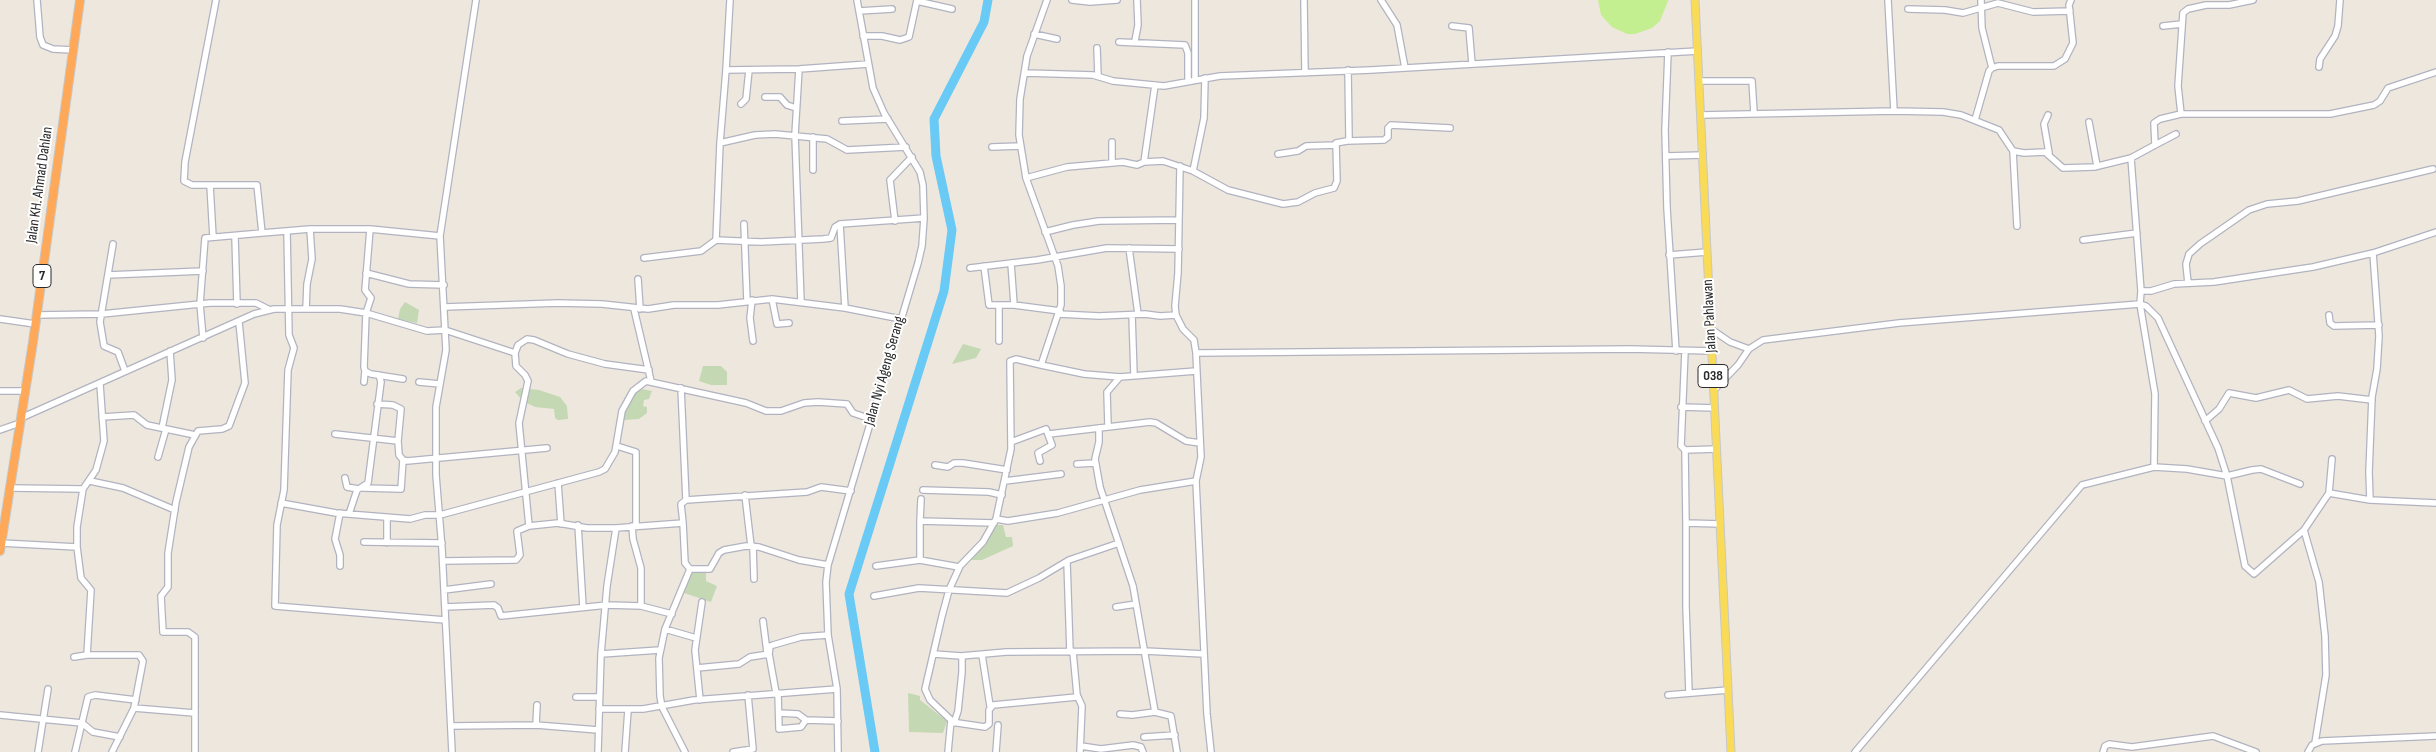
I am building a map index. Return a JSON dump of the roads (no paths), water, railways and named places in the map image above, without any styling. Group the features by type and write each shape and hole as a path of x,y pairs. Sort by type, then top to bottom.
{"highway":[{"name":"Jalan KH. Ahmad Dahlan","path":"1,547 4,506 10,488 25,391 80,0"}],"main road":[{"name":"Jalan Pahlawan","path":"1695,0 1711,329 1708,351 1714,390 1725,690 1732,752"}],"street":[{"path":"37,0 40,37 43,45 53,49 73,50"},
{"path":"216,0 183,176 184,181 188,184 258,185 262,234"},
{"path":"452,752 443,620 445,607 442,543 436,475 436,407 446,350 441,285 440,236 476,0"},
{"path":"716,240 720,143 730,0"},
{"name":"Jalan Nyi Ageng Serang","path":"838,752 836,689 828,634 826,582 828,565 922,246 924,218 922,178 912,157 888,119 873,88 857,0"},
{"path":"1041,365 1060,312 1061,286 1055,258 1026,178 1020,146 1020,99 1026,73 1027,56 1047,0"},
{"path":"1072,0 1090,2 1117,0"},
{"path":"1135,41 1138,25 1137,0"},
{"path":"1192,81 1195,0"},
{"path":"1304,0 1305,73"},
{"path":"1381,0 1397,25 1405,68"},
{"path":"1888,0 1894,111"},
{"path":"1981,0 1982,28 1992,68"},
{"path":"1975,120 1989,71 1992,68 1998,66 2038,66 2061,63 2072,43 2071,0"},
{"path":"2181,114 2178,86 2183,13 2188,9 2253,0"},
{"path":"2318,67 2320,59 2335,36 2338,26 2340,0"},
{"path":"863,36 882,36 900,40 909,37 917,1 952,9"},
{"path":"1908,9 1946,10 1963,14 1998,3 2033,12 2070,11"},
{"path":"859,12 892,9"},
{"path":"2164,26 2182,24"},
{"path":"1452,26 1469,28 1472,64"},
{"path":"1034,34 1057,39"},
{"path":"1119,42 1135,41 1185,45 1188,52 1192,81"},
{"path":"1097,48 1098,76"},
{"path":"1026,73 1098,76 1113,81 1155,85 1233,75 1405,68 1698,51"},
{"path":"1668,52 1666,156 1669,255 1676,351"},
{"path":"726,70 799,69 868,64"},
{"path":"799,69 794,135 800,241 801,302"},
{"path":"741,104 746,99 749,70"},
{"path":"1347,141 1348,70"},
{"path":"2155,145 2155,122 2181,114 2330,114 2374,105 2380,102 2388,88 2436,72"},
{"path":"1192,171 1204,118 1205,78"},
{"path":"1700,81 1752,81 1754,113"},
{"path":"1144,162 1155,85"},
{"path":"765,97 780,97 785,104 796,108"},
{"path":"1701,115 1894,111 1943,112 1975,120 2000,130 2013,151 2017,226"},
{"path":"2048,115 2044,124 2049,153 2058,165 2063,168 2097,166 2131,158 2176,134"},
{"path":"842,121 888,119"},
{"path":"2089,122 2097,166"},
{"path":"1278,154 1298,151 1306,146 1336,145 1337,142 1347,141 1384,140 1388,136 1388,128 1391,125 1450,128"},
{"path":"720,143 762,134 794,135 831,140 847,150 906,147"},
{"path":"814,137 814,170"},
{"path":"1112,142 1112,162"},
{"path":"1026,178 1067,167 1112,162 1125,162 1137,165 1144,162 1163,161 1192,171 1238,193 1283,204 1293,203 1335,186 1336,145"},
{"path":"992,147 1020,146"},
{"path":"2013,151 2049,153"},
{"path":"1666,156 1703,155"},
{"path":"895,221 890,180 912,157"},
{"path":"2131,158 2141,290 2140,304 2155,394 2154,467"},
{"path":"1180,166 1176,315 1182,329 1194,340 1196,353 1201,457 1196,481 1204,654 1211,752"},
{"path":"2188,283 2186,264 2188,254 2250,210 2267,204 2298,201 2433,169"},
{"path":"210,185 213,237"},
{"path":"644,258 701,251 716,240 800,241 832,238 835,227 840,224 924,218"},
{"path":"1045,232 1099,221 1179,220"},
{"path":"744,224 753,341"},
{"path":"840,224 845,308"},
{"path":"203,338 200,304 205,238 235,237 310,229 370,229 440,236"},
{"path":"306,309 307,284 312,259 310,229"},
{"path":"364,382 366,313 371,298 365,290 370,229"},
{"path":"287,231 289,338 294,348 288,370 284,490 276,525 274,603 276,608 443,620"},
{"path":"2141,290 2151,291 2174,284 2214,282 2313,267 2373,253 2436,232"},
{"path":"2083,240 2137,233"},
{"path":"235,237 237,304"},
{"path":"114,244 100,322 104,346 118,352 125,371"},
{"path":"970,268 1055,258 1082,251 1129,248 1179,249"},
{"path":"1129,248 1135,314 1134,376"},
{"path":"1669,255 1707,252"},
{"path":"2370,500 2369,472 2372,400 2377,369 2379,325 2373,253"},
{"path":"1011,263 1014,305"},
{"path":"984,266 988,303 991,306 1014,305 1099,316 1135,314 1176,315"},
{"path":"108,275 203,271"},
{"path":"366,273 409,284 441,285"},
{"path":"638,279 637,309 651,381"},
{"path":"444,307 558,303 602,304 637,309 674,305 718,305 772,299 845,308 901,318"},
{"path":"772,299 777,324 788,323"},
{"path":"36,315 102,314 200,304 256,303 270,310"},
{"path":"1714,390 1738,365 1749,349 1763,340 1899,323 2140,304 2146,306 2158,318 2228,476 2245,566 2251,572 2254,574 2304,530 2329,492 2332,459"},
{"path":"999,341 1000,306"},
{"path":"0,430 170,351 270,310 332,308 366,313 427,331 445,330 514,353"},
{"path":"2329,315 2330,324 2334,326 2379,325"},
{"path":"0,319 35,324"},
{"path":"195,752 194,634 188,632 164,632 162,630 161,596 168,587 168,553 179,484 194,435 202,430 226,428 234,415 245,383 239,322"},
{"path":"1711,329 1730,342 1749,349"},
{"path":"528,526 519,419 528,381 525,375 518,370 514,353 521,341 534,340 568,354 605,364 649,370"},
{"path":"158,457 172,380 170,351"},
{"path":"1685,351 1681,442 1685,450 1689,693"},
{"path":"1196,353 1708,351"},
{"path":"952,723 948,716 930,700 925,692 949,590 959,568 983,542 995,521 1002,495 1011,442 1010,361 1016,359 1084,374 1120,376 1196,371"},
{"path":"365,371 403,379"},
{"path":"349,514 361,488 368,483 372,439 381,382 378,375"},
{"path":"1108,426 1107,392 1120,376"},
{"path":"281,503 340,513 404,519 425,515 440,515 605,469 617,446 622,411 633,391 641,384 651,381 746,403 766,411 781,411 818,402 847,404 853,413 871,419"},
{"path":"419,382 440,384"},
{"path":"87,654 91,590 81,578 77,548 77,527 83,489 96,470 104,441 100,384"},
{"path":"681,388 686,500"},
{"path":"2205,421 2220,409 2229,393 2256,398 2288,390 2307,399 2338,396 2372,400"},
{"path":"0,391 25,391"},
{"path":"345,478 346,486 401,489 403,460 399,455 398,441 401,409 393,405 377,404"},
{"path":"1682,408 1715,408"},
{"path":"102,417 134,415 147,425 194,435"},
{"path":"1049,434 1108,426 1156,423 1178,437 1200,443"},
{"path":"1099,428 1095,463 1104,501 1129,571 1155,712"},
{"path":"1011,442 1046,429 1052,445 1038,453 1040,461"},
{"path":"335,434 398,441"},
{"path":"617,446 633,449 636,452 633,540 641,574 641,606"},
{"path":"403,460 437,460 547,448"},
{"path":"1685,450 1717,449"},
{"path":"935,466 948,467 954,463 963,463 1007,470"},
{"path":"1077,464 1095,463"},
{"path":"1855,752 1972,618 2078,488 2088,483 2154,467 2187,469 2228,476 2261,469 2300,484"},
{"path":"1005,481 1061,474"},
{"path":"90,481 123,488 175,510"},
{"path":"920,522 1018,520 1058,513 1140,490 1196,481"},
{"path":"558,483 561,524"},
{"path":"690,569 685,563 681,504 686,500 807,492 821,487 851,491"},
{"path":"10,488 83,489"},
{"path":"923,490 989,492 1002,495"},
{"path":"2329,492 2370,500 2436,503"},
{"path":"745,495 752,546 754,579"},
{"path":"920,560 921,499"},
{"path":"340,513 335,539 340,555 340,566"},
{"path":"387,518 387,543"},
{"path":"443,561 516,560 520,555 517,531 528,526 561,524 578,525 587,528 616,528 683,523"},
{"path":"1686,523 1720,524"},
{"path":"578,525 583,607"},
{"path":"598,752 601,654 607,606 607,586 616,528"},
{"path":"2304,530 2319,582 2326,645 2326,675 2314,743 2308,752"},
{"path":"364,542 442,543"},
{"path":"874,596 911,588 1007,593 1067,562 1119,543"},
{"path":"690,569 710,569 719,553 724,550 752,546 799,560 828,565"},
{"path":"1,547 77,548"},
{"path":"876,566 920,560 959,568"},
{"path":"1067,562 1072,652 1077,697 1082,706 1080,749 1101,750 1133,745 1141,746 1144,752"},
{"path":"685,752 662,707 660,696 660,650 665,629 690,569"},
{"path":"444,590 491,584"},
{"path":"700,700 696,638 702,602"},
{"path":"1116,607 1136,604"},
{"path":"445,607 494,605 498,608 501,616 607,606 641,606 672,614"},
{"path":"763,621 777,693 779,729 802,726 806,720"},
{"path":"665,629 696,638"},
{"path":"768,654 770,646 773,644 828,634"},
{"path":"601,654 660,650"},
{"path":"934,654 962,656 1006,652 1145,651 1204,654"},
{"path":"74,657 87,654 141,656 143,661 134,708 112,752"},
{"path":"697,668 732,665 750,657 768,654"},
{"path":"952,723 987,726 990,706 982,655"},
{"path":"948,752 947,737 958,711 962,679 962,656"},
{"path":"38,752 48,689"},
{"path":"599,709 628,710 748,695 836,689"},
{"path":"1668,695 1725,690"},
{"path":"75,752 88,697 96,695 136,700"},
{"path":"733,752 752,749 748,695"},
{"path":"576,697 599,697"},
{"path":"990,706 1077,697"},
{"path":"536,725 537,705"},
{"path":"134,708 194,713"},
{"path":"625,752 628,710"},
{"path":"1120,714 1132,716 1155,712 1170,715 1177,752"},
{"path":"779,714 798,714 806,720 838,721"},
{"path":"0,715 82,723 93,732 120,737"},
{"path":"451,726 536,725 598,730"},
{"path":"996,752 998,725"},
{"path":"1144,737 1175,735"},
{"path":"2103,752 2105,746 2109,744 2138,747 2212,736 2246,751 2256,752"},
{"path":"2314,743 2383,737 2436,736"}],"waterway":[{"path":"875,752 849,594 944,291 952,230 936,156 934,119 984,22 988,0"}]}
